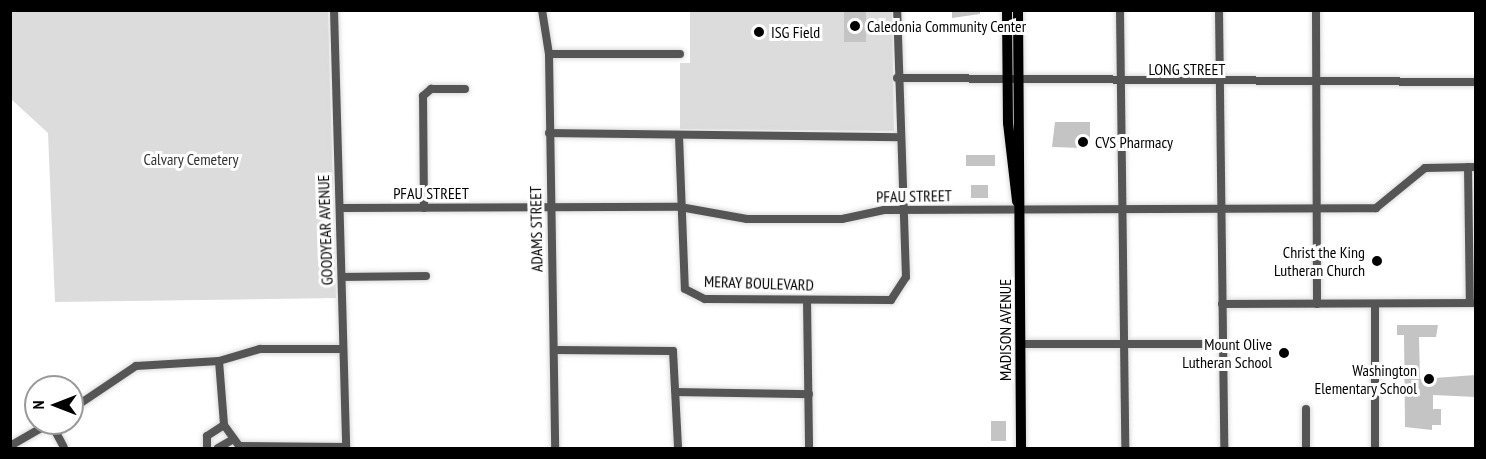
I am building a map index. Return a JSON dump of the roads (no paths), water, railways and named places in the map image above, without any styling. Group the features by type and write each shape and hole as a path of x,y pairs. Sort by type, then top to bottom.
{"main road":[{"name":"MADISON AVENUE","path":"1007,10 1014,81 1019,211 1021,448"},
{"name":"MADISON AVENUE","path":"1014,81 1018,10"}],"street":[{"name":"GOODYEAR AVENUE","path":"334,10 346,448"},
{"name":"ADAMS STREET","path":"542,10 549,54 555,448"},
{"name":"MERAY BOULEVARD","path":"679,136 685,289 705,299 883,301 899,294 906,277 906,209 898,137 897,10"},
{"path":"1120,10 1125,448"},
{"path":"1219,10 1224,448"},
{"path":"1316,10 1317,304"},
{"path":"549,54 680,54"},
{"name":"LONG STREET","path":"897,78 1219,84 1476,82"},
{"path":"424,208 423,96 431,89 465,89"},
{"path":"549,133 898,137"},
{"name":"PFAU STREET","path":"340,208 680,207 747,219 842,219 906,209 1019,211 1376,208 1425,168 1472,167"},
{"path":"1222,304 1473,303 1472,167"},
{"path":"342,277 426,276"},
{"path":"807,300 809,448"},
{"path":"1374,304 1376,448"},
{"path":"1020,344 1223,344"},
{"path":"84,402 136,366 219,361 260,349 343,350"},
{"path":"554,350 673,351 677,392 678,448"},
{"path":"219,361 224,425 232,440 254,448 346,448"},
{"path":"677,392 809,394"},
{"path":"1306,408 1306,448"},
{"path":"207,448 207,436 224,425"},
{"path":"10,446 29,435"},
{"path":"57,435 64,447"},
{"path":"219,448 232,440"}],"place":[{"name":"Caledonia Community Center","path":"855,26"},
{"name":"ISG Field","path":"759,32"},
{"name":"CVS Pharmacy","path":"1083,142"},
{"name":"Christ the King Lutheran Church","path":"1377,261"},
{"name":"Mount Olive Lutheran School","path":"1284,353"},
{"name":"Washington Elementary School","path":"1429,379"}],"park label":[{"name":"Calvary Cemetery","path":"191,159"}]}
